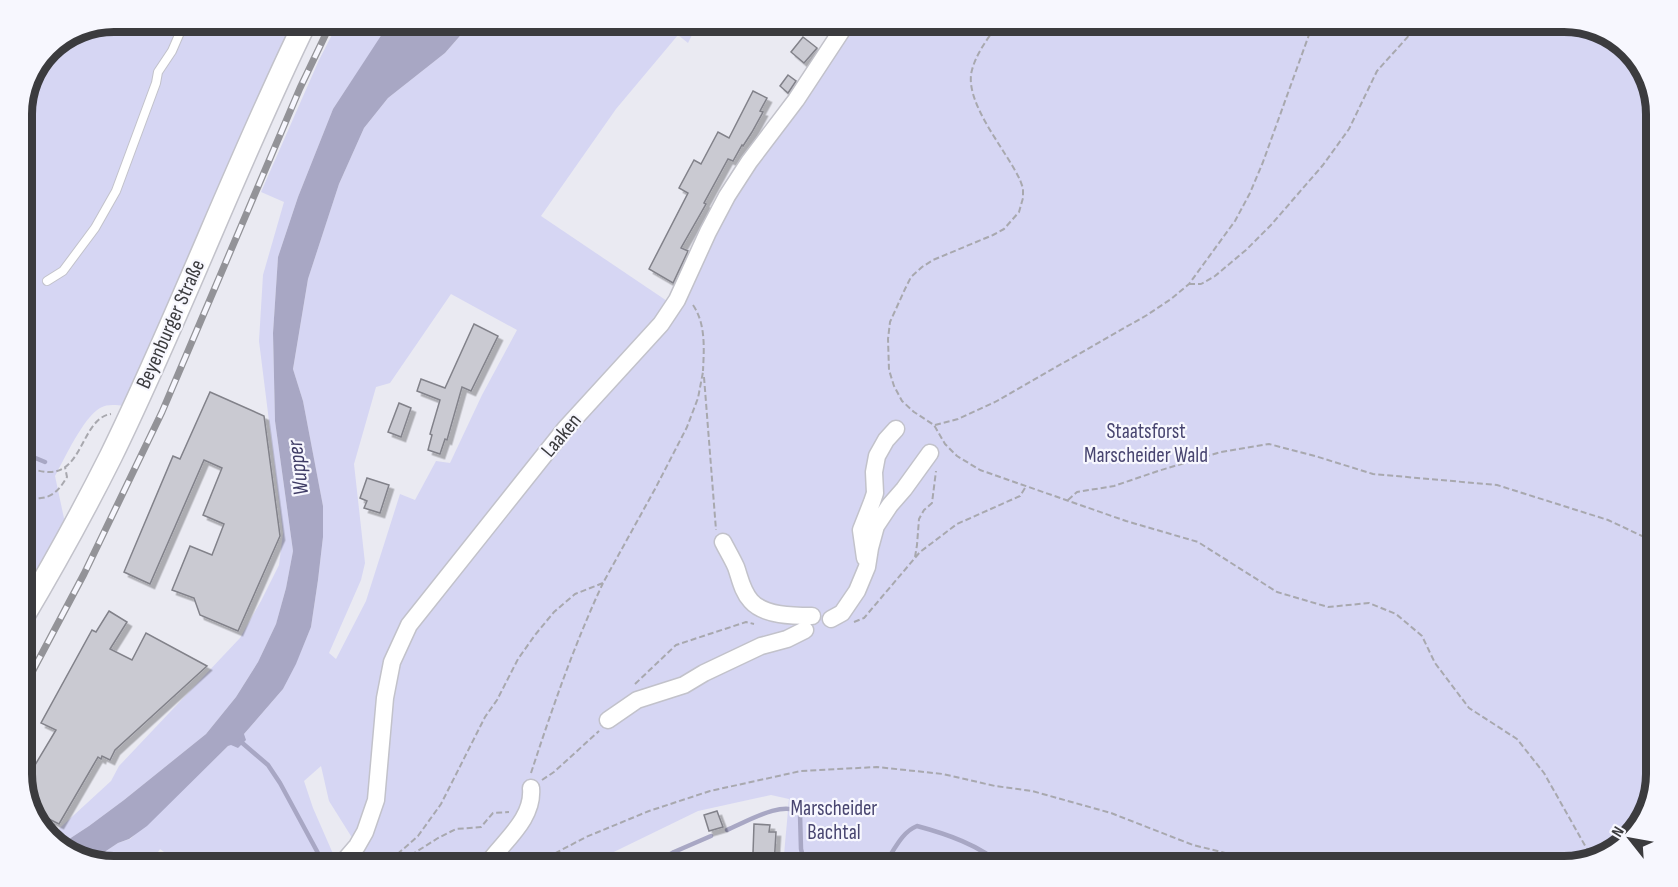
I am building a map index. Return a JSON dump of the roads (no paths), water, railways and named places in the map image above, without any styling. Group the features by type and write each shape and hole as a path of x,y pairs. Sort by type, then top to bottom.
{"main road":[{"name":"Beyenburger Straße","path":"32,601 72,531 128,420 255,129 301,32"}],"street":[{"name":"Laaken","path":"348,856 365,832 376,800 385,698 392,662 409,625 565,429 661,324 677,300 727,196 796,100 841,32"},
{"path":"867,567 861,530 873,502 877,456 886,440 896,429"},
{"path":"831,619 842,613 857,591 867,567 876,526 930,453"},
{"path":"608,720 637,700 684,685 761,646 787,639 809,623 758,606 751,601 720,539"},
{"path":"494,856 519,825 532,800 531,788"}],"lane":[{"path":"47,281 63,271 95,228 116,191 158,72 172,51 180,32"}],"water":[{"name":"Wupper","path":"383,32 463,32 445,53 388,98 364,128 339,184 308,279 293,369 303,401 323,506 323,537 311,627 296,664 283,689 244,734 246,740 238,748 228,746 147,826 129,839 101,854 87,851 67,841 124,800 206,734 236,697 258,662 276,624 293,551 275,421 273,333 278,257 298,197 333,109"}],"waterway":[{"path":"32,457 45,462"},
{"path":"240,741 268,765 320,856"},
{"path":"727,830 775,810 794,810 800,814 801,849 805,856"},
{"path":"890,856 906,833 917,826 962,841 990,856"},
{"path":"667,856 711,836"}],"railway":[{"path":"32,672 84,574 162,412 300,88 327,32"}],"park label":[{"name":"Staatsforst Marscheider Wald","path":"1146,443"},
{"name":"Marscheider Bachtal","path":"834,820"}]}
